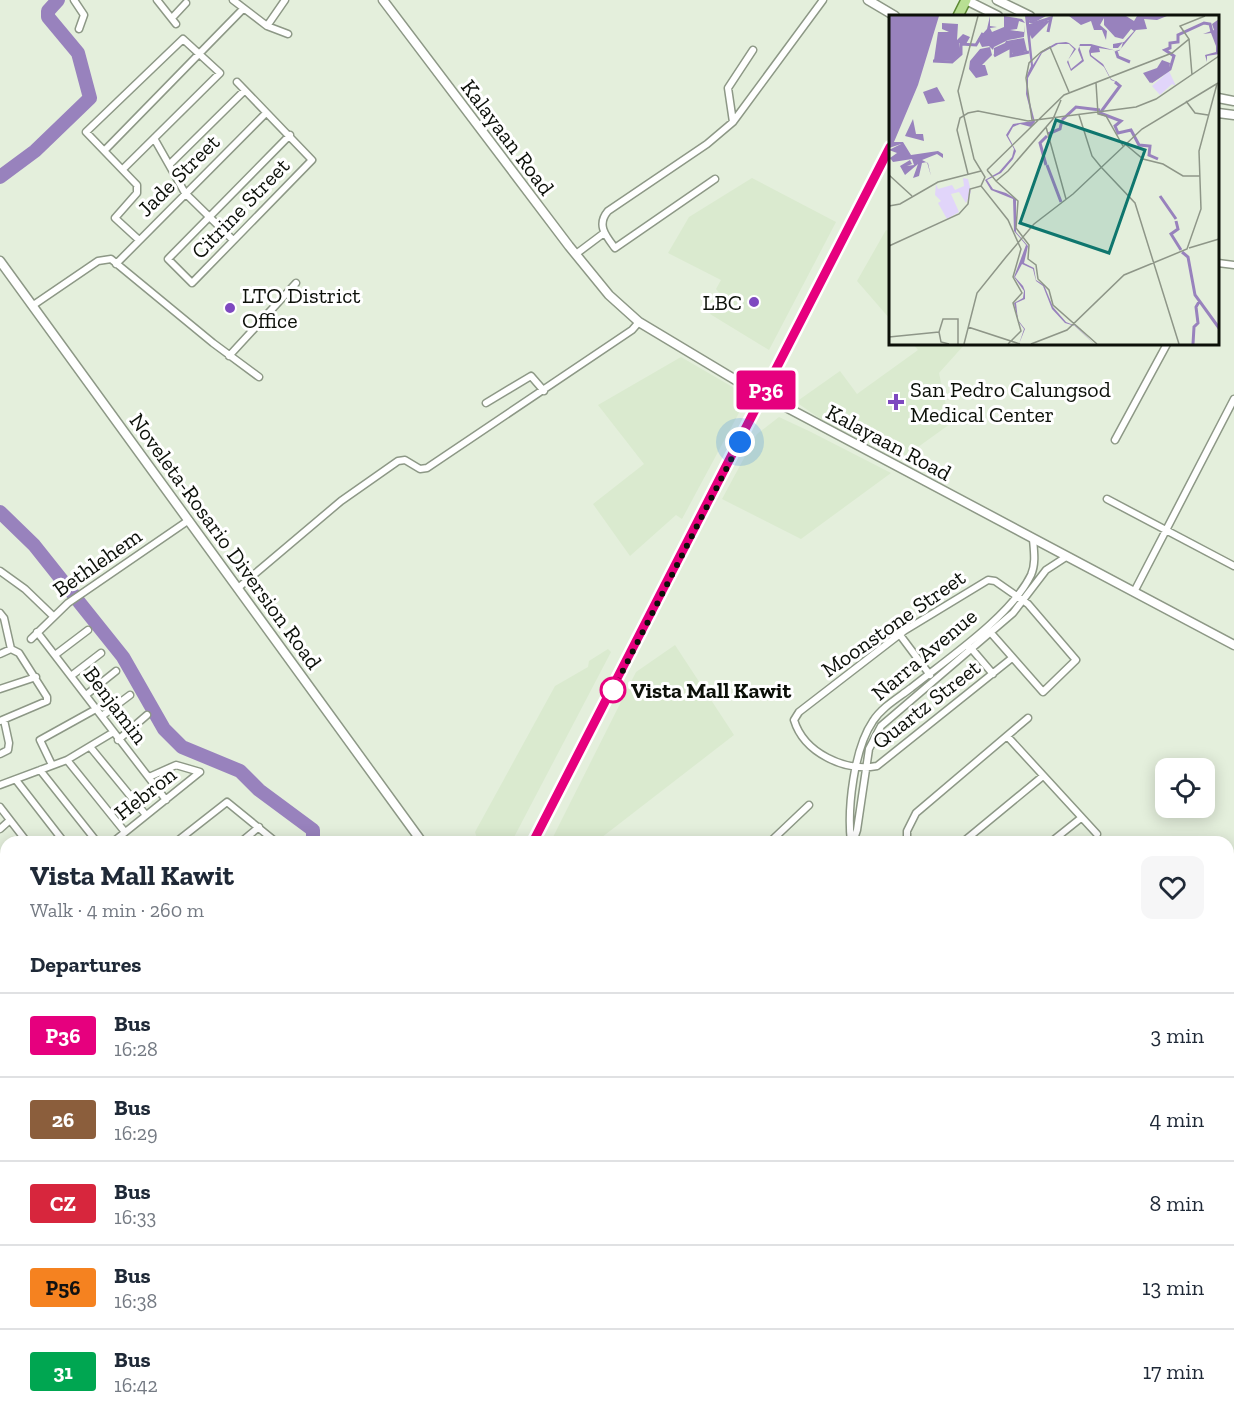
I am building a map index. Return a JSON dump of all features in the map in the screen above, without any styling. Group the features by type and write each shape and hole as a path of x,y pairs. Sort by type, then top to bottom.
{"main road":[{"name":"Kalayaan Road","path":"383,0 576,254 609,295 639,322 764,394 1234,645"},
{"path":"868,0 893,15"},
{"path":"958,15 966,0 996,15"},
{"path":"997,0 1028,15"},
{"path":"1219,98 1234,100"},
{"path":"1219,113 1234,115"},
{"path":"536,836 889,151"},
{"name":"Noveleta-Rosario Diversion Road","path":"0,261 418,836"}],"street":[{"path":"74,0 84,15 79,29"},
{"path":"233,0 267,26 288,34"},
{"path":"267,26 285,0"},
{"path":"715,179 615,248 604,233 603,220 609,211 707,144 733,122 824,0"},
{"path":"161,2 174,21 186,3"},
{"path":"105,150 200,56 243,9"},
{"path":"123,169 220,73 183,39 86,132 123,169 138,189 115,218 140,240"},
{"path":"733,122 728,88 753,50"},
{"path":"211,217 290,135 237,82"},
{"path":"170,165 244,91"},
{"name":"Jade Street","path":"116,264 266,113"},
{"name":"Citrine Street","path":"211,217 168,259 192,283 312,160 290,135"},
{"path":"154,140 185,193 234,240"},
{"path":"576,254 604,233"},
{"path":"32,306 98,261 111,259 229,356 260,377"},
{"path":"1219,263 1234,265"},
{"path":"229,356 296,283"},
{"path":"238,588 341,501 398,461 405,460 420,469 427,468 544,391 632,330 639,322"},
{"path":"1115,440 1166,345"},
{"path":"486,404 531,376 544,391"},
{"path":"1134,592 1234,399"},
{"path":"1107,499 1234,566"},
{"name":"Bethlehem","path":"31,639 52,615 189,520"},
{"name":"Narra Avenue","path":"852,836 850,808 857,766 863,740 874,719 1008,607 1031,575 1035,563 1033,539"},
{"name":"Narra Avenue","path":"854,836 869,749 881,726 991,633 1025,601 1046,570 1066,557"},
{"path":"0,571 25,588 52,615"},
{"name":"Moonstone Street","path":"794,720 799,712 900,635 988,580 1025,601 1076,660 1043,692 1012,658"},
{"path":"0,613 4,618 11,649"},
{"path":"55,655 88,630"},
{"name":"Benjamin","path":"37,632 102,716 112,733 166,800"},
{"path":"991,633 1012,658"},
{"path":"900,635 934,679"},
{"path":"967,643 993,674"},
{"path":"0,654 11,649"},
{"path":"0,754 8,750 9,743 2,721 47,701 36,677 19,653 11,649"},
{"path":"71,676 101,653"},
{"name":"Quartz Street","path":"794,720 797,729 821,757 867,768 877,766 1012,658"},
{"path":"86,695 117,671"},
{"path":"0,689 36,677"},
{"path":"102,716 130,695"},
{"path":"52,765 40,740 96,709"},
{"path":"118,740 147,716"},
{"path":"907,836 907,831 916,813 1028,718"},
{"path":"0,785 91,748 112,733"},
{"path":"1007,736 1097,834"},
{"path":"91,748 146,815"},
{"path":"67,759 125,832"},
{"name":"Hebron","path":"120,836 200,773 199,770 176,765 149,777"},
{"path":"40,770 92,836"},
{"path":"970,836 1043,776"},
{"path":"16,780 59,836"},
{"path":"184,836 228,802 269,836"},
{"path":"780,836 809,805"},
{"path":"0,807 23,836"},
{"path":"1058,836 1081,818"},
{"path":"0,829 10,820"},
{"path":"248,836 259,827"}],"shaded area":[{"path":"752,178 836,222 769,350 710,314 721,295 716,289 721,280 668,253 689,217"},
{"path":"886,230 889,231 889,318 857,281"},
{"name":"San Pedro Calungsod Medical Center","path":"914,345 964,345 939,373 950,424 900,460 822,420 796,402 840,371 857,394 918,350"},
{"path":"681,357 748,396 682,519 676,515 630,556 593,504 644,464 598,405"},
{"path":"779,417 891,473 801,539 722,499 757,434"},
{"path":"675,645 734,735 603,836 554,836 636,672"},
{"path":"608,649 611,652 515,836 476,836 475,832 555,686 588,667 589,661"}],"waterway":[{"path":"0,177 35,151 90,98 78,53 48,17 48,11 58,0"},
{"path":"0,512 34,545 73,594"},
{"path":"79,602 123,657 164,729 182,747 240,771 259,790 313,830 313,836"}],"bus line":[{"name":"P36","path":"536,836 804,319 889,149"}],"place":[{"name":"LBC","path":"754,302"},
{"name":"LTO District Office","path":"230,308"},
{"name":"San Pedro Calungsod Medical Center","path":"896,402"},
{"name":"Vista Mall Kawit","path":"613,690"}],"route":[{"path":"613,690 740,442"}]}
